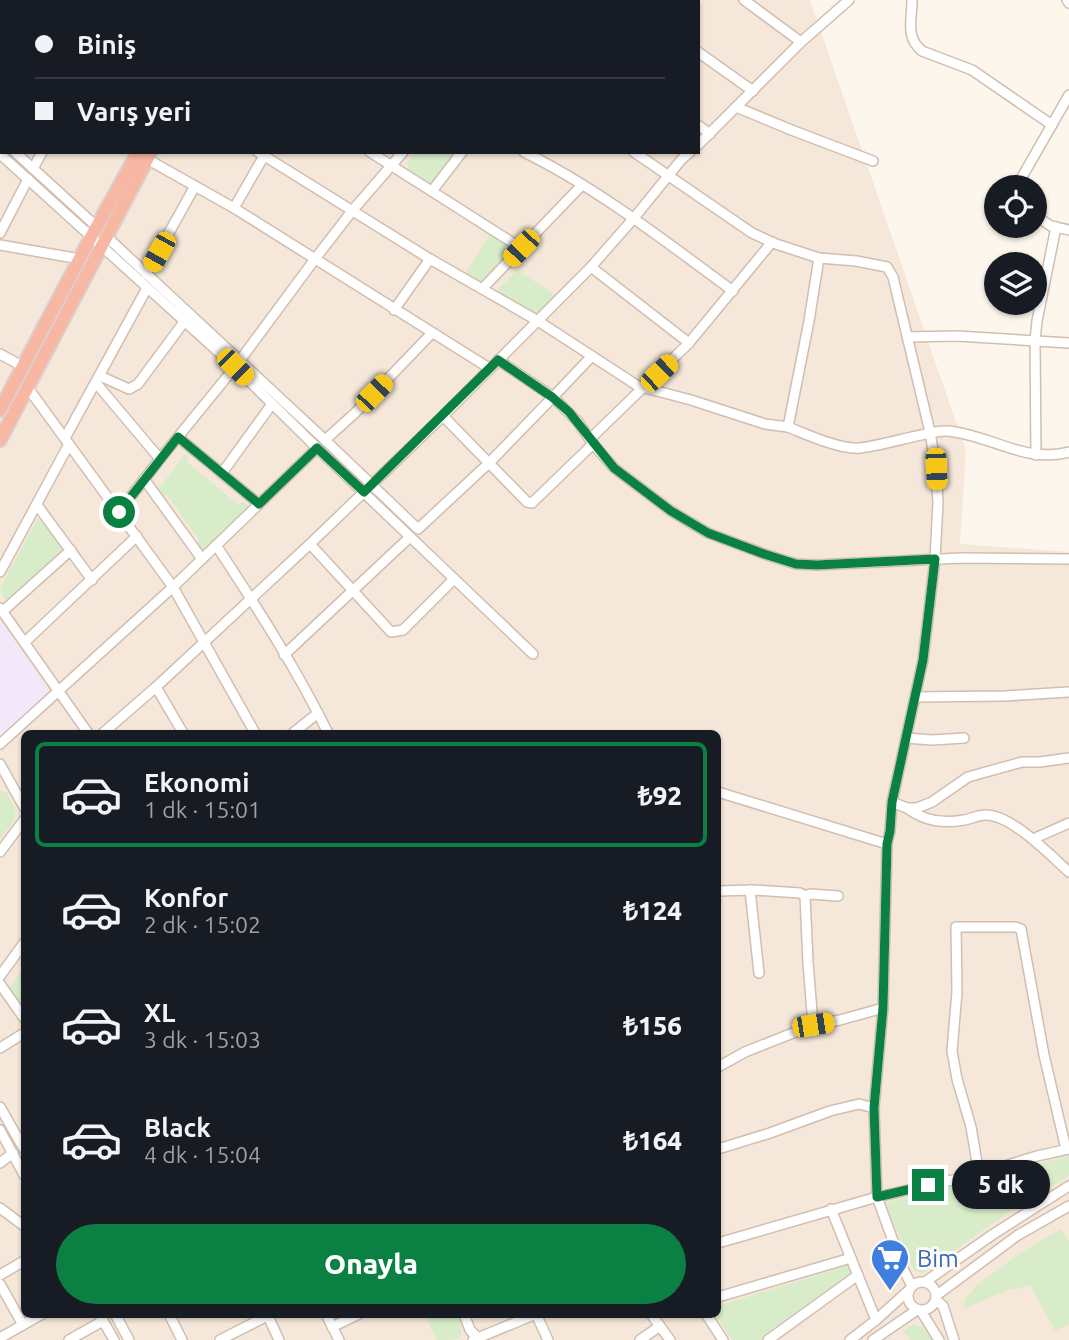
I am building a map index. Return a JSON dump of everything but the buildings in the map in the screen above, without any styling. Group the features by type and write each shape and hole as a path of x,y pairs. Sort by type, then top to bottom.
{"highway":[{"path":"0,410 94,232 146,155"},
{"path":"0,440 105,242 146,155"}],"street":[{"path":"744,0 801,42"},
{"path":"700,143 801,42 849,0"},
{"path":"912,0 910,32 916,46 922,51 972,70 1052,125"},
{"path":"700,53 753,91"},
{"path":"1024,175 1069,95"},
{"path":"736,107 873,161"},
{"path":"700,126 710,134"},
{"path":"0,154 146,274 238,364 325,440 418,529 489,463 592,356"},
{"path":"17,154 94,232"},
{"path":"33,169 41,154"},
{"path":"234,208 261,154 430,259 538,321 643,388 765,424 788,427 830,443 856,448 930,432 951,431 1036,456 1054,456 1069,452"},
{"path":"373,154 521,248"},
{"path":"119,512 238,364 352,211 401,154"},
{"path":"432,191 460,154"},
{"path":"530,154 634,218 733,291"},
{"path":"637,154 752,233 819,257 887,267 893,277 930,432 938,503 935,559 923,660 892,802 887,844 883,1008 874,1108 877,1197 911,1288 908,1294 910,1303 919,1310 939,1340"},
{"path":"106,730 310,544 443,416 590,267 688,154"},
{"path":"146,155 489,368"},
{"path":"0,233 28,179"},
{"path":"482,289 582,185"},
{"path":"146,274 195,186"},
{"path":"1047,223 1069,230"},
{"path":"1036,456 1035,341 1056,227"},
{"path":"105,242 147,288 184,322 238,364 272,404 533,654"},
{"path":"443,416 527,502 532,503 689,343 772,242"},
{"path":"0,245 80,259"},
{"path":"788,427 819,257"},
{"path":"394,310 430,259"},
{"path":"590,267 689,343"},
{"path":"0,572 147,288"},
{"path":"98,380 129,389 138,384 184,322"},
{"path":"325,440 355,413 432,333"},
{"path":"907,337 1069,343"},
{"path":"0,354 22,366"},
{"path":"498,360 552,397 578,422 614,468 671,511 708,533 764,554 796,564 817,565 935,559 1069,559"},
{"path":"98,380 160,459"},
{"path":"28,388 173,587 253,730"},
{"path":"222,473 272,404"},
{"path":"178,437 259,504"},
{"path":"0,744 173,587 317,448"},
{"path":"144,479 202,559"},
{"path":"37,505 92,580"},
{"path":"25,642 137,536"},
{"path":"284,654 410,537"},
{"path":"310,544 391,632 403,630 454,579"},
{"path":"216,545 284,654 326,730"},
{"path":"71,550 2,610 86,730"},
{"path":"156,687 181,730"},
{"path":"915,697 1069,692"},
{"path":"297,730 318,713"},
{"path":"906,738 964,738"},
{"path":"907,808 917,808 932,802 968,777 1022,762 1069,758"},
{"path":"0,764 21,802"},
{"path":"0,786 13,788"},
{"path":"721,793 887,844"},
{"path":"892,802 930,820 950,822 985,815 1003,819 1033,839 1069,872"},
{"path":"1033,839 1069,823"},
{"path":"0,852 21,824"},
{"path":"721,891 750,890 800,893 805,896 838,896"},
{"path":"750,890 759,973"},
{"path":"805,896 813,1025"},
{"path":"721,1242 831,1209 979,1174 1068,1149 1044,1055 1021,929 1015,927 956,927 957,992 952,1051 971,1127 979,1174"},
{"path":"0,976 21,947"},
{"path":"0,984 21,1014"},
{"path":"721,1065 744,1052 813,1025 883,1008"},
{"path":"0,1048 21,1035"},
{"path":"721,1148 830,1111 859,1104 874,1108"},
{"path":"0,1107 21,1144"},
{"path":"0,1130 21,1169"},
{"path":"0,1163 13,1153"},
{"path":"850,1340 916,1283 925,1282 1069,1186"},
{"path":"873,1340 919,1310 931,1308 936,1297 1018,1235 1069,1206"},
{"path":"0,1208 21,1224"},
{"path":"831,1209 876,1320"},
{"path":"721,1296 851,1258"},
{"path":"0,1275 21,1264"},
{"path":"768,1340 858,1275"},
{"path":"925,1282 933,1286 954,1340"},
{"path":"0,1284 23,1325"},
{"path":"0,1338 35,1318"},
{"path":"69,1340 100,1318"},
{"path":"102,1318 114,1340"},
{"path":"117,1318 129,1340"},
{"path":"171,1318 182,1340"},
{"path":"246,1318 250,1324"},
{"path":"220,1340 263,1318"},
{"path":"270,1318 279,1340"},
{"path":"328,1318 339,1340"},
{"path":"332,1327 351,1318"},
{"path":"466,1318 477,1339 527,1318"},
{"path":"538,1318 548,1340"},
{"path":"654,1318 670,1340"},
{"path":"709,1318 723,1340"},
{"path":"640,1340 660,1326"}],"shaded area":[{"path":"700,0 810,0 966,451 960,544 1069,552 1069,1340 0,1340 0,154 700,154"},
{"path":"0,619 48,690 48,694 0,739"}],"green space":[{"path":"414,154 460,154 432,184 408,169 407,163"},
{"path":"491,233 515,248 514,254 482,284 465,274"},
{"path":"517,270 557,296 540,313 534,315 498,294 498,290"},
{"path":"185,454 188,457 187,462 238,504 243,502 249,506 207,549 199,549 196,545 199,539 167,495 162,495 158,490"},
{"path":"38,518 65,552 8,604 0,588"},
{"path":"0,790 6,792 14,807 15,816 0,838"},
{"path":"21,972 21,1007 9,988"},
{"path":"1069,1156 1069,1176 1016,1207 923,1273 914,1271 885,1203"},
{"path":"1061,1229 1069,1241 1069,1324 1055,1331 1030,1285 1003,1292 963,1309 965,1299 978,1284 1020,1253"},
{"path":"849,1265 853,1276 762,1340 732,1340 718,1318 721,1318 721,1305"},
{"path":"426,1318 458,1318 462,1329 460,1336 437,1340"},
{"path":"913,1324 923,1328 934,1340 910,1340 903,1331"}],"place":[{"name":"Bim","path":"890,1292"}],"route":[{"path":"119,512 178,437 259,504 317,448 364,492 498,360 569,412 614,468 671,511 708,533 796,564 935,559 923,660 892,802 887,844 883,1008 874,1108 877,1197 928,1185"}]}
